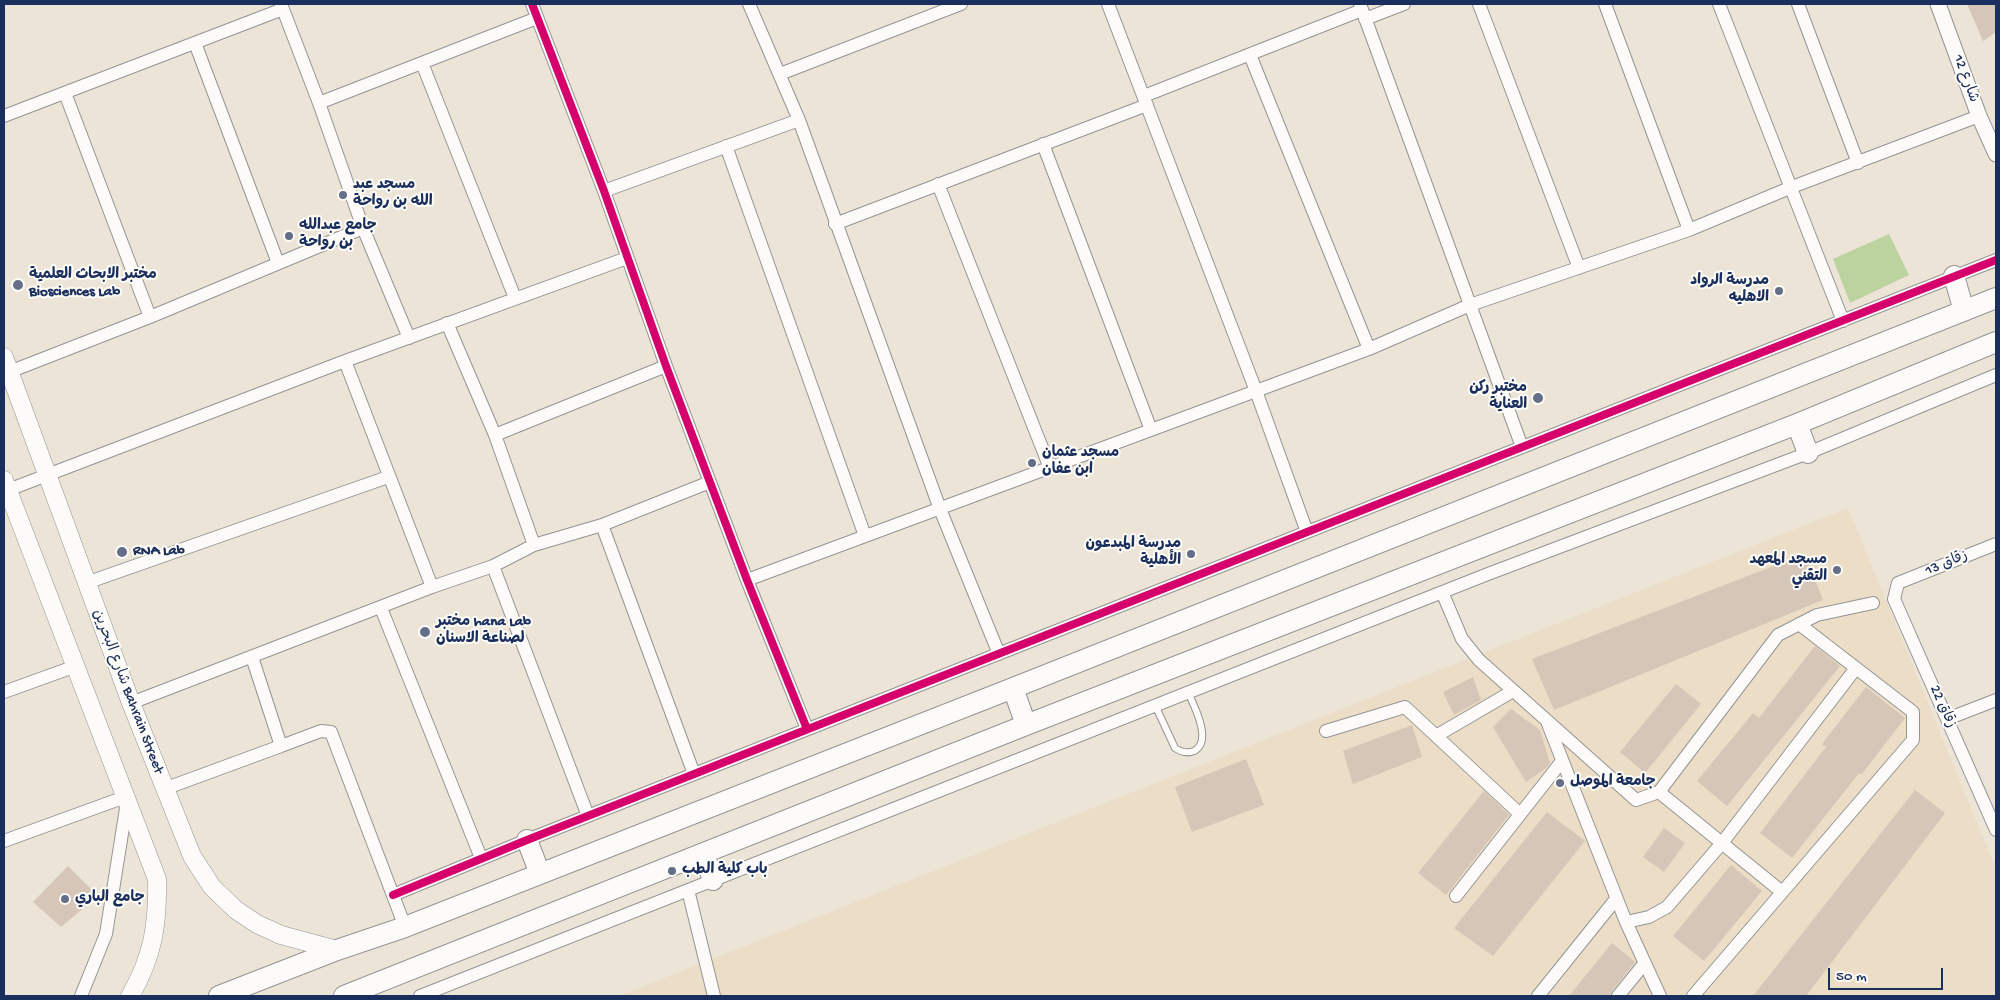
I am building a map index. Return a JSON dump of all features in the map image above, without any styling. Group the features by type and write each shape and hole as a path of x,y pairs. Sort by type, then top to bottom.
{"highway":[{"path":"1954,276 1964,311"},
{"path":"219,996 338,950 406,927 1996,298"},
{"path":"344,996 1026,725 1797,424 1996,342"},
{"path":"1797,424 1808,453"},
{"path":"1013,688 1026,725"},
{"path":"528,840 540,874"},
{"path":"704,854 714,880"}],"main road":[{"name":"شارع البحرين Bahrain Street","path":"7,364 131,703 192,856 212,886 236,910 257,924 281,935 338,950"},
{"path":"6,485 157,879 155,934 149,958 140,980 130,996"}],"street":[{"path":"532,4 604,191 666,366 747,580 807,729"},
{"path":"749,4 798,120 940,509 999,654"},
{"path":"780,74 961,4"},
{"path":"1108,4 1256,391 1307,532"},
{"path":"835,224 1043,144 1250,55 1362,11 1404,4"},
{"path":"1479,4 1579,268"},
{"path":"1606,4 1689,230"},
{"path":"1719,4 1843,320"},
{"path":"1798,4 1858,163"},
{"name":"شارع 12","path":"1938,4 1979,116 1996,154"},
{"path":"4,116 195,43 282,6 319,102 363,228 409,338"},
{"path":"1362,11 1522,447"},
{"path":"319,102 538,18"},
{"path":"195,43 278,263"},
{"path":"1250,55 1369,349"},
{"path":"422,63 515,298"},
{"path":"65,93 150,317"},
{"path":"747,580 1369,349 1470,305 1689,230 1792,187 1979,116"},
{"path":"604,191 798,120"},
{"path":"1043,144 1152,430"},
{"path":"726,146 865,536"},
{"path":"938,184 1050,468"},
{"path":"7,364 150,317 363,228"},
{"path":"6,485 48,475 345,361 627,258"},
{"path":"393,894 1996,260"},
{"path":"447,323 495,435 534,545"},
{"path":"345,361 432,588"},
{"path":"495,435 666,366"},
{"path":"420,996 1442,592 1808,453 1996,376"},
{"path":"86,583 388,477"},
{"path":"131,703 493,566 534,545 602,525 710,482"},
{"path":"602,525 694,774"},
{"name":"زقاق 13","path":"1898,583 1996,544"},
{"path":"493,566 588,816"},
{"name":"زقاق 22","path":"1898,583 1894,598 1996,830"},
{"path":"1442,592 1462,639 1479,660 1636,800 1659,792 1778,635 1817,615 1873,603"},
{"path":"381,608 481,858"},
{"path":"1693,996 1913,740 1913,712 1799,624"},
{"path":"252,658 281,746"},
{"path":"4,692 76,666"},
{"path":"1626,922 1649,917 1667,907 1722,843 1856,668"},
{"path":"1436,736 1513,691"},
{"path":"1947,719 1996,700"},
{"path":"1326,731 1405,707 1520,814"},
{"path":"1547,722 1616,899 1660,996"},
{"path":"164,789 321,731 331,732 406,927"},
{"path":"1456,896 1562,761"},
{"path":"1659,792 1782,892"},
{"path":"4,841 126,800 106,934 81,996"},
{"path":"688,890 714,996"},
{"path":"1538,996 1616,899"},
{"path":"1618,996 1644,964"}],"lane":[{"path":"1155,705 1175,748 1187,753 1194,751 1200,747 1204,735 1188,692"}],"shaded area":[{"name":"جامعة الموصل","path":"1848,508 1993,862 1996,862 1996,996 619,996"}],"green space":[{"path":"1889,234 1909,275 1850,303 1833,259"}],"building":[{"path":"1967,4 1996,4 1996,32 1983,41"},
{"path":"1805,554 1823,600 1554,710 1532,659"},
{"path":"1815,646 1840,666 1727,806 1697,781 1753,713 1759,718"},
{"path":"1473,677 1481,700 1454,715 1443,692"},
{"path":"1676,684 1701,704 1645,773 1620,752"},
{"path":"1866,687 1905,718 1861,775 1859,773 1792,858 1760,833 1826,747 1822,744"},
{"path":"1511,709 1540,730 1550,763 1526,782 1493,727"},
{"path":"1412,725 1422,757 1353,784 1343,751"},
{"path":"1246,759 1264,805 1192,832 1175,787"},
{"path":"1915,790 1945,813 1806,996 1753,996"},
{"path":"1484,791 1509,815 1446,895 1418,873"},
{"path":"1547,812 1585,841 1493,956 1454,928"},
{"path":"1664,828 1685,843 1664,872 1643,857"},
{"path":"1731,865 1762,891 1704,961 1673,936"},
{"name":"جامع الباري","path":"68,866 98,896 61,927 33,902"},
{"path":"1612,943 1635,962 1610,996 1569,996"}],"cycle path":[{"path":"532,4 604,191 666,366 747,580 807,729"},
{"path":"393,895 527,840 1996,260"}],"place":[{"name":"مسجد عبد الله بن رواحة","path":"343,195"},
{"name":"جامع عبدالله بن رواحة","path":"289,236"},
{"name":"مختبر الابحاث العلمية Biosciences Lab","path":"18,285"},
{"name":"مدرسة الرواد الاهليه","path":"1779,291"},
{"name":"مختبر ركن العناية","path":"1538,398"},
{"name":"مسجد عثمان ابن عفان","path":"1032,463"},
{"name":"RNA Lab","path":"122,552"},
{"name":"مدرسة المبدعون الأهلية","path":"1191,554"},
{"name":"مسجد المعهد التقني","path":"1837,570"},
{"name":"مختبر hana Lab لصناعة الاسنان","path":"425,632"},
{"name":"جامعة الموصل","path":"1560,783"},
{"name":"باب كلية الطب","path":"672,871"},
{"name":"جامع الباري","path":"65,899"}]}
